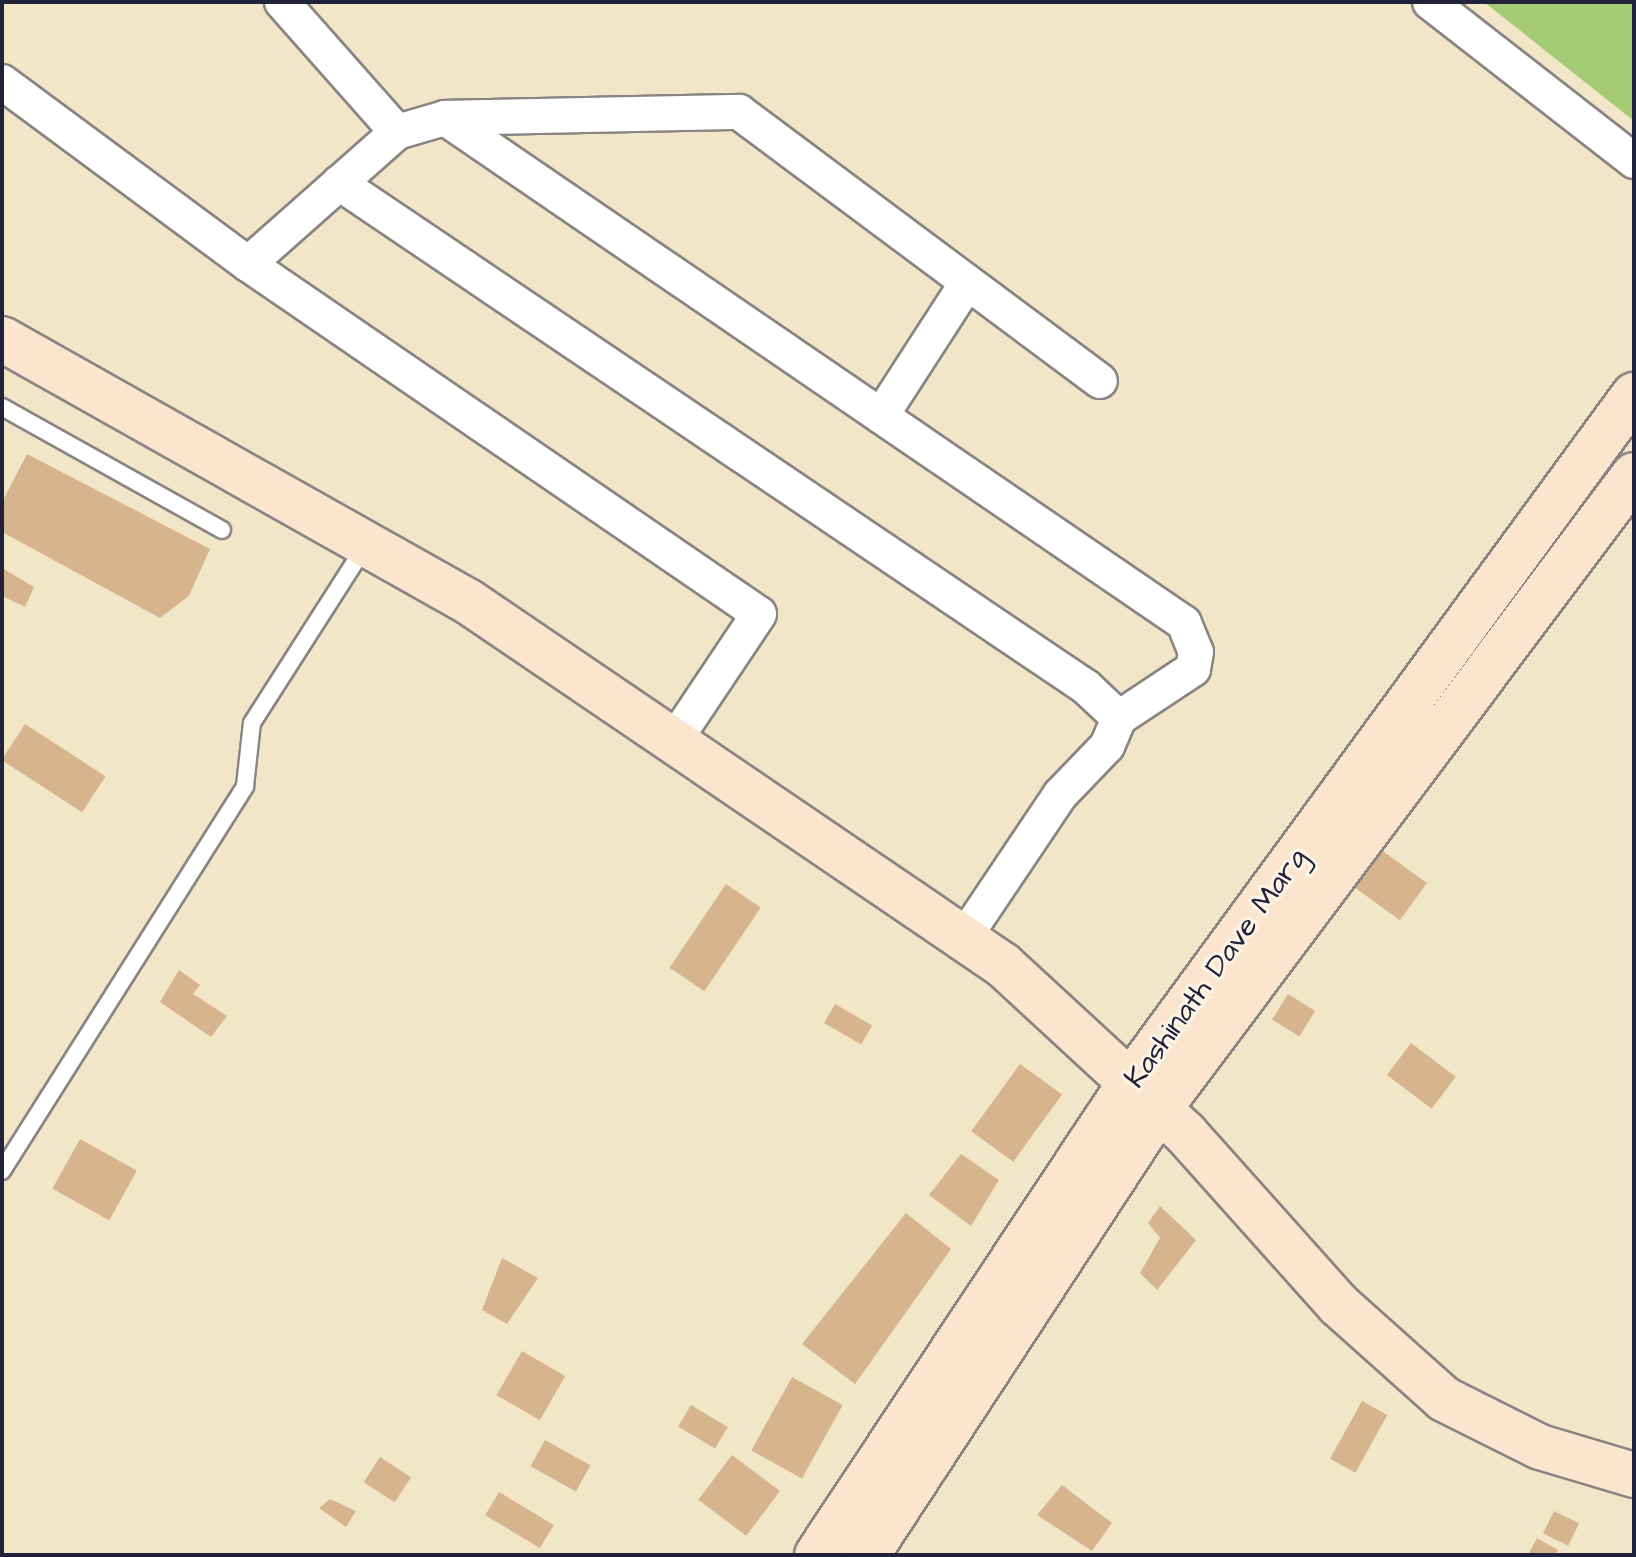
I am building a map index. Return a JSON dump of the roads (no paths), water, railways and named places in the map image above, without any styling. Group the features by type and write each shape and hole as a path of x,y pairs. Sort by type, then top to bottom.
{"street":[{"path":"282,2 397,132"},
{"path":"1430,2 1634,161"},
{"path":"2,82 248,264 759,614 674,741"},
{"path":"248,264 397,132 445,118 739,112 1100,381"},
{"path":"445,118 1184,623 1196,652 1193,669 1119,718 1107,746 1060,795 964,938"},
{"path":"339,183 1086,687 1119,718"},
{"path":"881,416 967,283"},
{"path":"6,350 469,602 964,938 1144,1096 1339,1305 1444,1399 1540,1447 1634,1475"},
{"name":"Kashinath Dave Marg","path":"817,1555 1144,1096 1634,395"},
{"name":"Kashinath Dave Marg","path":"867,1555 1144,1096 1634,475"}],"lane":[{"path":"2,407 222,530"},
{"path":"2,1171 245,786 252,723 366,544"}]}
